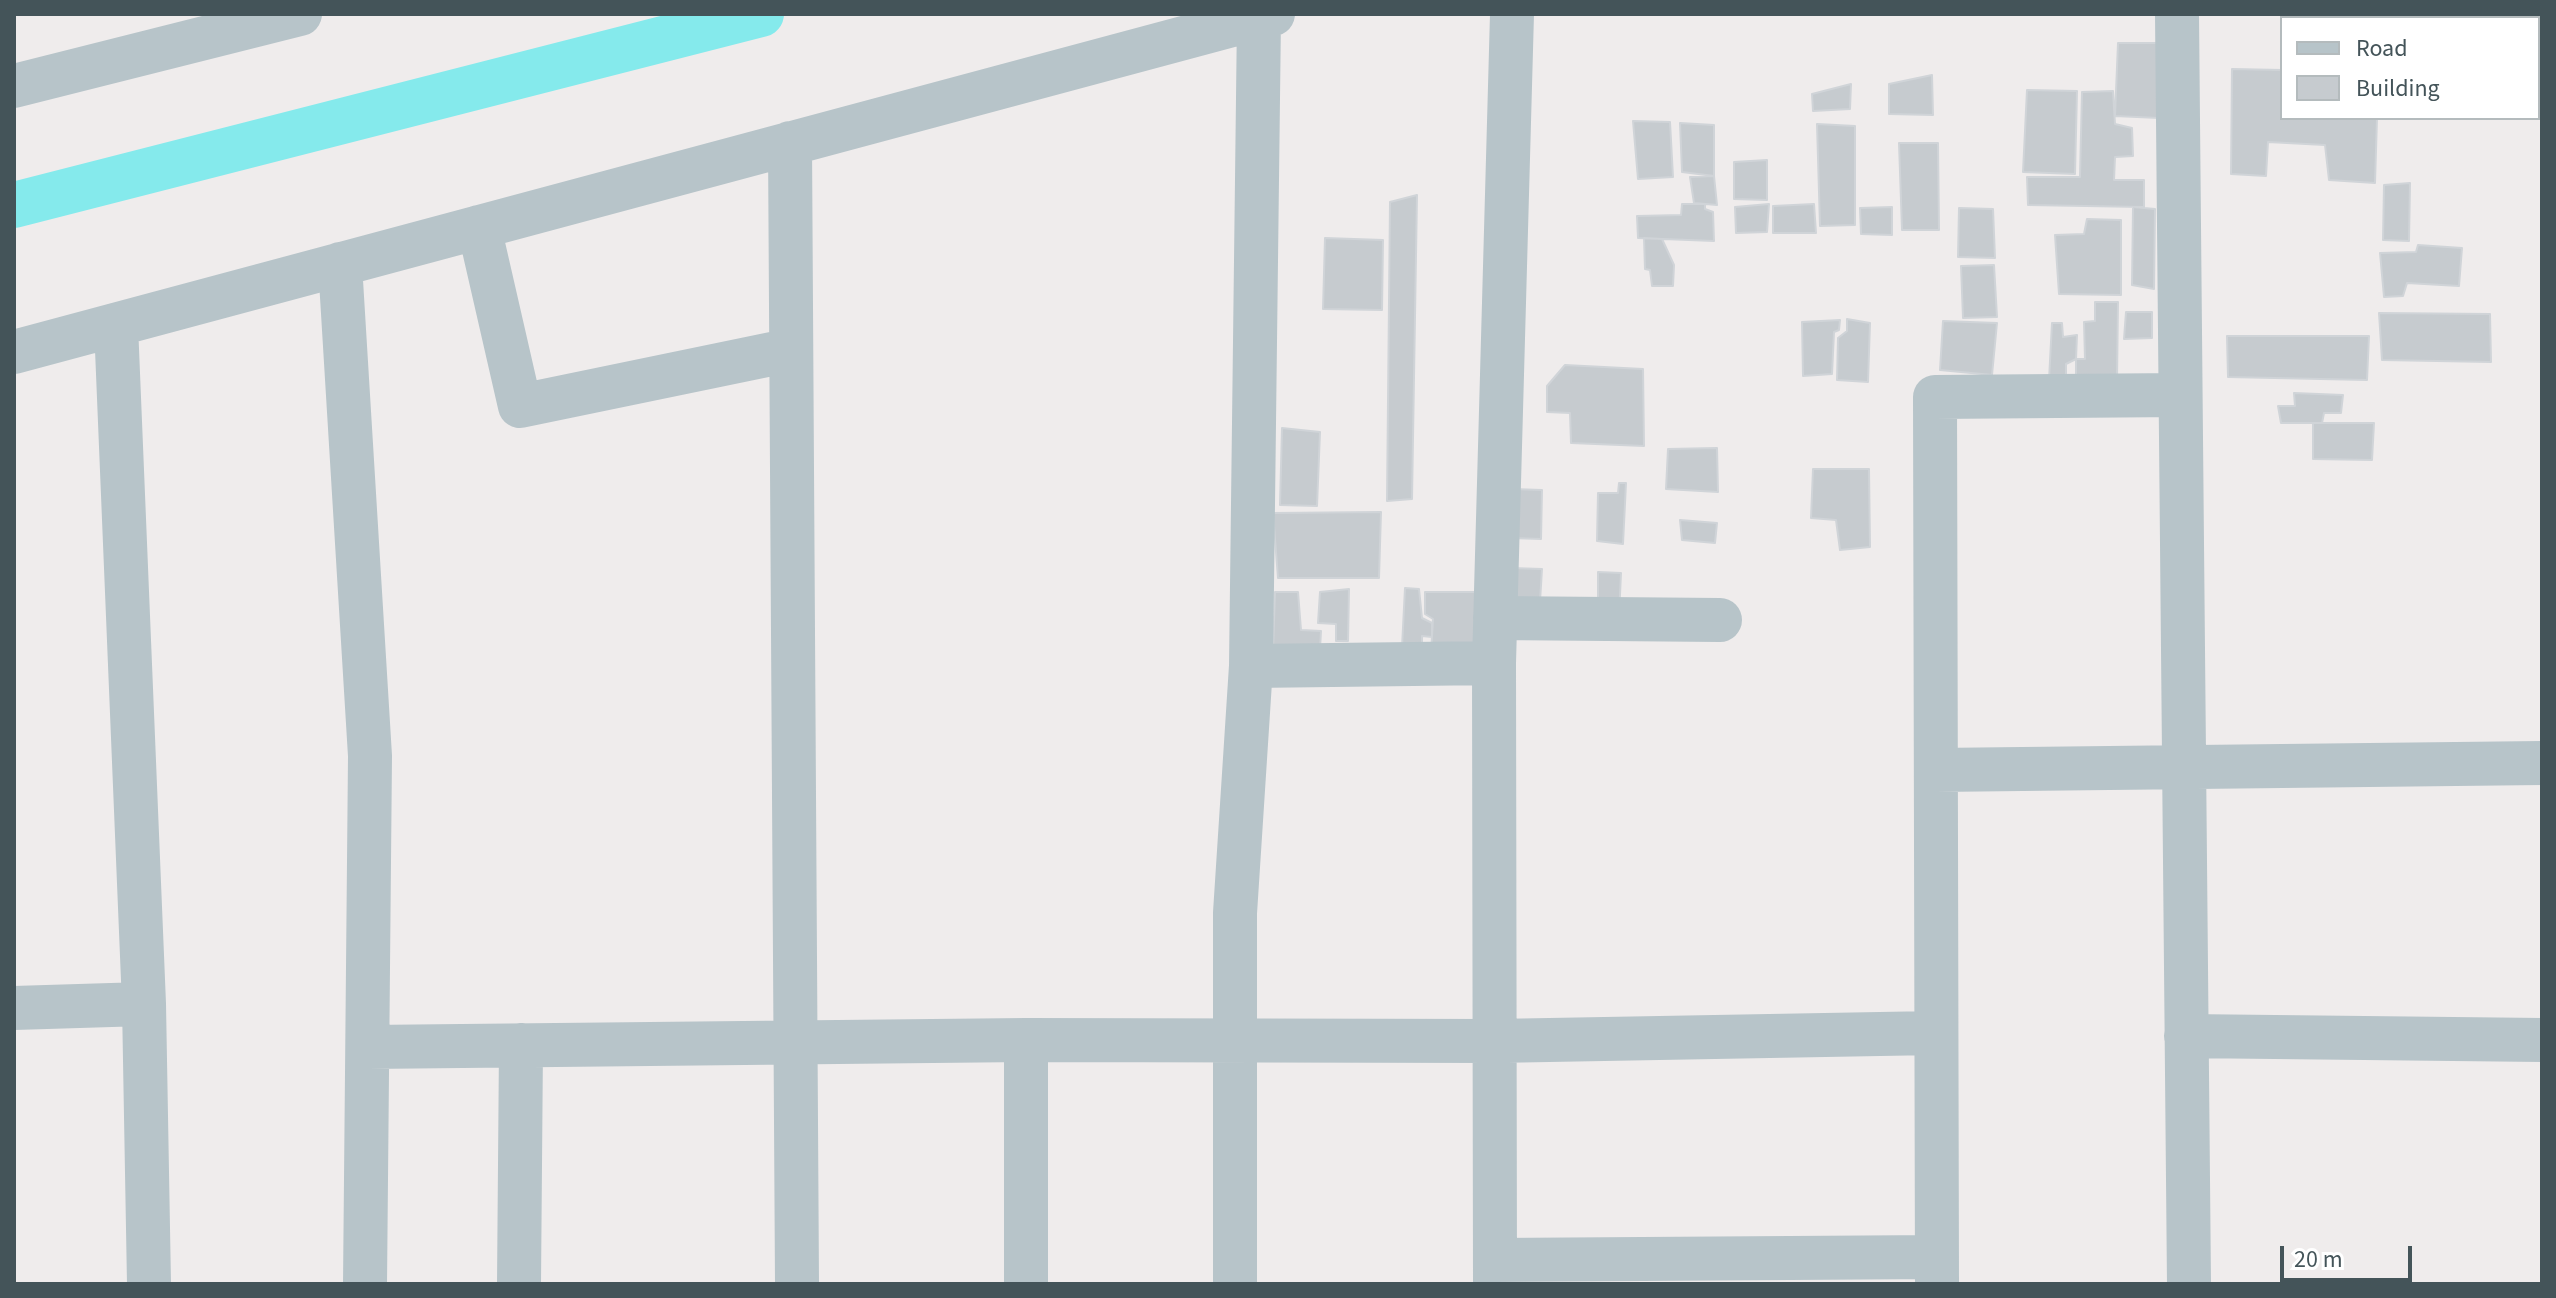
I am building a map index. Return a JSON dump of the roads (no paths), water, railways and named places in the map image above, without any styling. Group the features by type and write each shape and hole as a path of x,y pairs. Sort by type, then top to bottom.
{"street":[{"path":"14,86 300,14"},
{"path":"1512,14 1494,663 1495,1272 1937,1270 1935,397 2180,395"},
{"path":"2177,14 2189,1284"},
{"path":"14,352 1266,16 1251,666 1235,913 1235,1284"},
{"path":"790,143 797,1284"},
{"path":"479,227 520,406 791,350"},
{"path":"340,264 370,756 365,1284"},
{"path":"116,325 144,1004 149,1284"},
{"path":"1495,618 1720,620"},
{"path":"1251,666 1494,663"},
{"path":"1936,770 2542,763"},
{"path":"14,1008 144,1004"},
{"path":"368,1047 1026,1040 1494,1041 1935,1033"},
{"path":"2186,1036 2542,1040"},
{"path":"1026,1040 1026,1284"},
{"path":"519,1284 521,1045"}],"waterway":[{"path":"14,205 761,14"}]}
